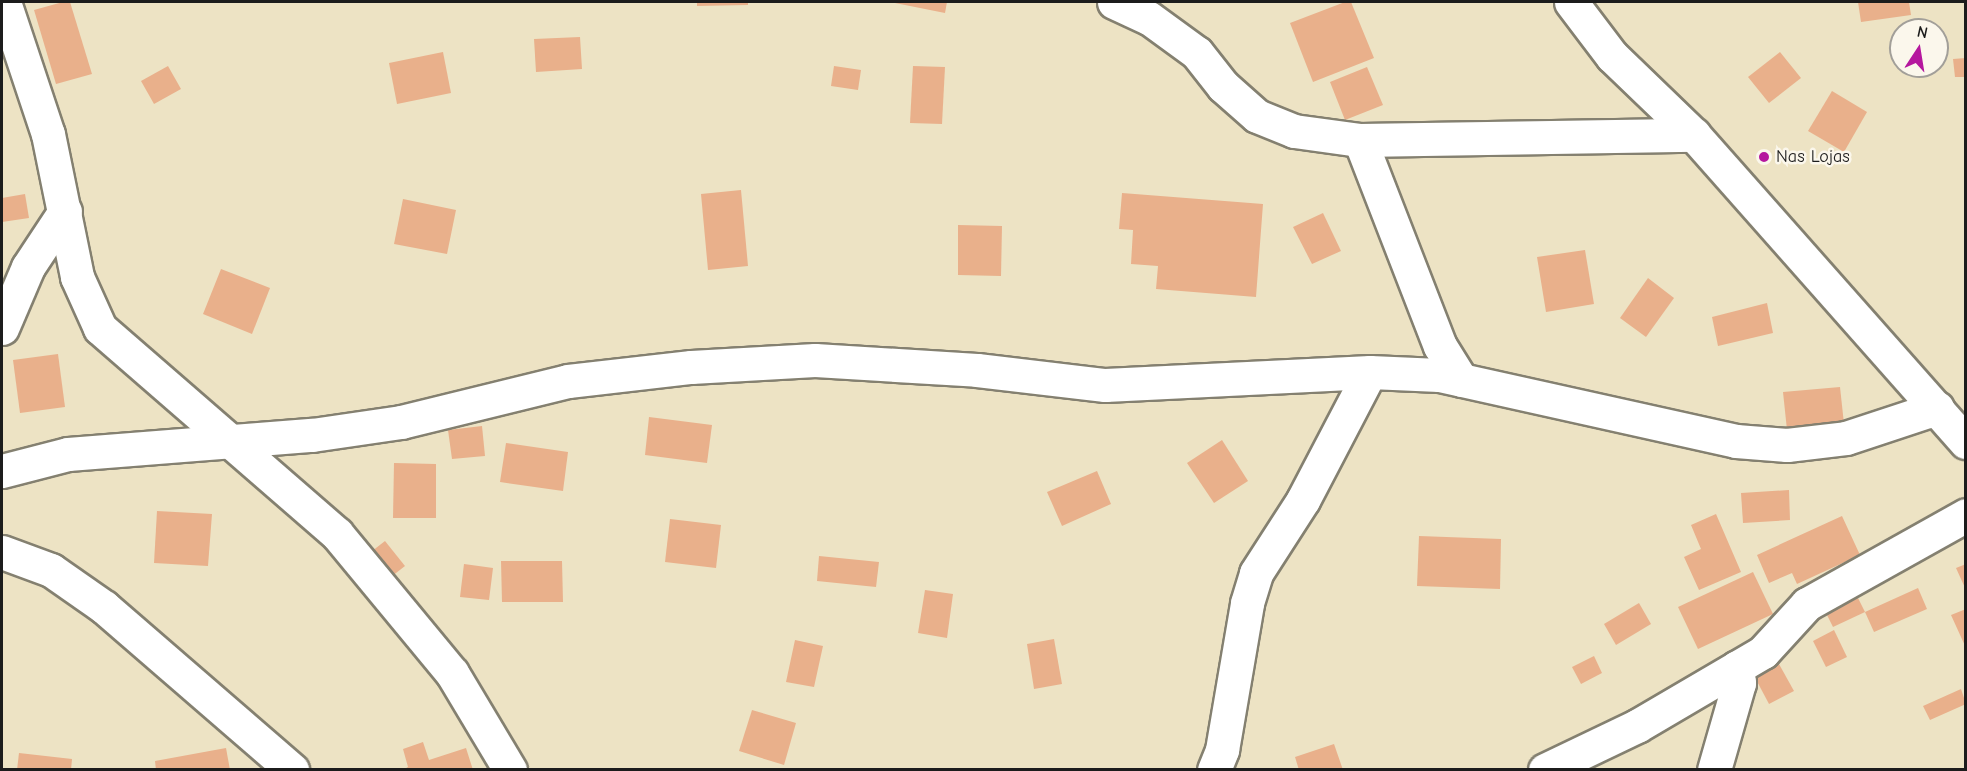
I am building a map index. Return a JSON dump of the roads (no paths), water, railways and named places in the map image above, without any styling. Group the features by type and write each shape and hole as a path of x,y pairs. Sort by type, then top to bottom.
{"street":[{"path":"4,2 48,134 77,277 100,328 337,534 452,673 510,770"},
{"path":"1113,2 1149,18 1197,53 1223,86 1257,116 1294,132 1360,140 1694,135"},
{"path":"1571,2 1612,56 1694,135 1965,442"},
{"path":"1360,140 1440,346 1461,380"},
{"path":"2,328 28,267 64,211"},
{"path":"2,471 68,454 229,441 401,422 568,381 691,367 815,360 977,370 1105,385 1370,372 1461,380 1736,441 1788,445 1846,438 1937,408"},
{"path":"1214,770 1221,750 1246,603 1256,573 1303,500 1370,372"},
{"path":"1545,770 1637,726 1763,652 1807,604 1965,515"},
{"path":"2,552 51,570 104,608 292,770"},
{"path":"1714,770 1739,683 1737,667"}],"place":[{"name":"Nas Lojas","path":"1764,157"}]}
